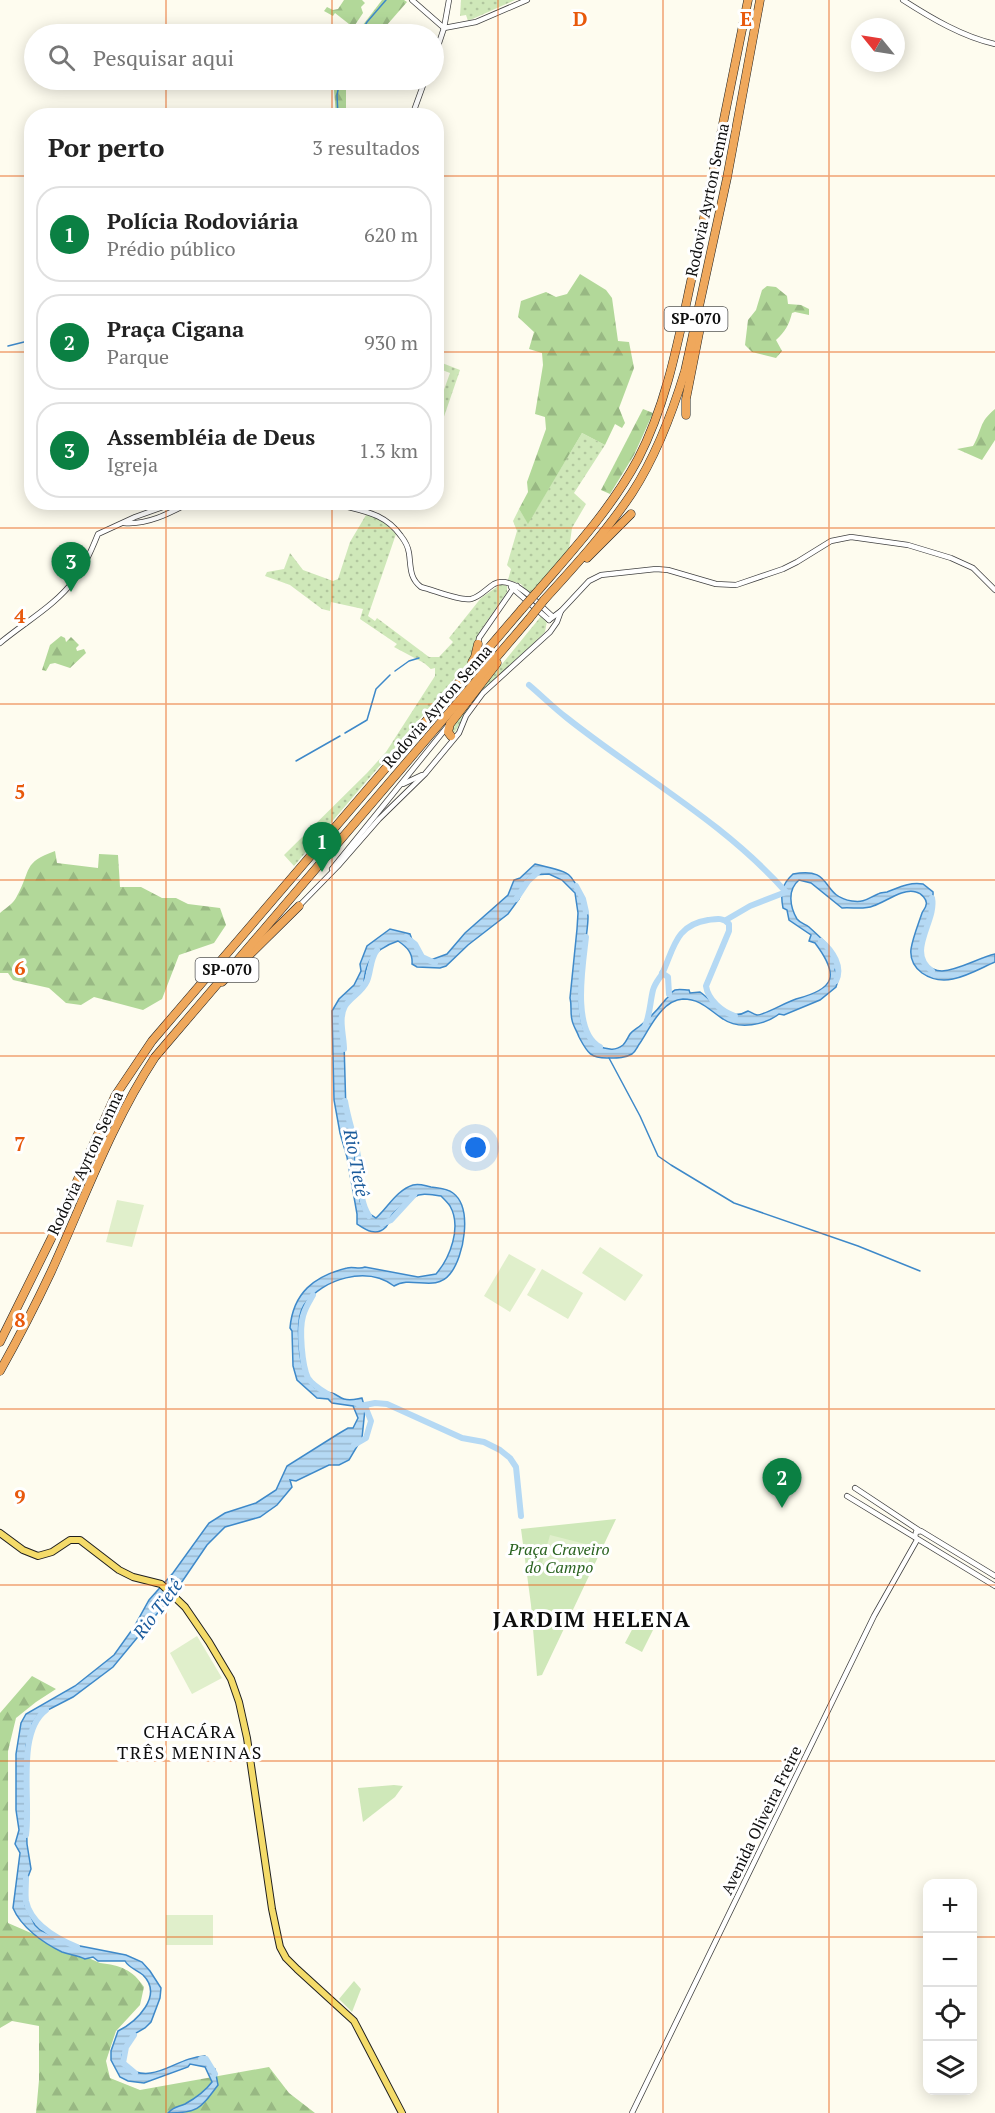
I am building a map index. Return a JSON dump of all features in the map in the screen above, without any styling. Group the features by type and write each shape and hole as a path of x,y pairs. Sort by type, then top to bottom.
{"highway":[{"name":"Rodovia Ayrton Senna","path":"0,1342 51,1239 111,1106 130,1071 159,1032 595,524 618,493 645,445 663,400 675,357 748,0"},
{"name":"Rodovia Ayrton Senna","path":"0,1371 50,1274 114,1126 132,1092 155,1057 598,539 641,478 673,409 685,371 727,178 760,0"},
{"path":"686,415 686,399 702,316 708,262"},
{"path":"568,574 594,552 631,514"},
{"path":"478,644 481,649 488,648"},
{"path":"426,720 433,708 472,662 478,644"},
{"path":"455,735 448,732 450,724 494,668 506,646"},
{"path":"207,994 226,979 299,906"}],"main road":[{"path":"0,1545 2,1535 38,1556 52,1552 70,1540 80,1539 119,1570 133,1577 161,1584 177,1598 195,1620 222,1662 237,1695 246,1733 262,1847 280,1947 286,1958 354,2021 402,2113"}],"street":[{"path":"412,0 439,24"},
{"path":"449,0 444,28 476,22 527,0"},
{"path":"903,0 970,36 995,44"},
{"path":"435,21 446,18"},
{"path":"415,108 421,90"},
{"path":"0,643 45,609 69,586 80,571 98,534 156,510"},
{"path":"124,522 132,524 147,521 176,510"},
{"path":"362,510 374,513 390,523 406,544 411,574 421,587 468,600 495,584 506,584 515,588 550,618 554,627"},
{"path":"550,618 561,611 589,581 601,575 656,569 668,570 716,584 736,585 783,569 831,541 851,537 908,545 951,558 973,568 995,590"},
{"path":"515,588 550,618"},
{"name":"Rodovia Ayrton Senna","path":"478,644 479,638 515,588"},
{"path":"507,598 515,594 521,595"},
{"path":"299,906 379,819 425,774 483,693 554,627 561,611"},
{"path":"546,635 550,618"},
{"path":"321,884 353,841 450,724"},
{"path":"440,736 455,735"},
{"path":"400,785 425,774"},
{"path":"855,1488 995,1576"},
{"path":"847,1496 995,1586"},
{"path":"917,1539 915,1533 922,1532"},
{"path":"917,1539 924,1536 922,1532"},
{"name":"Avenida Oliveira Freire","path":"632,2113 870,1625 917,1539"}],"green space":[{"path":"344,0 362,0 365,3 361,7 363,13 356,24 349,24 335,13 333,16 324,11 327,7 333,10 338,9"},
{"path":"382,0 407,2 388,24 364,24"},
{"path":"461,0 515,0 468,21 466,15 460,16"},
{"path":"334,90 346,90 346,108 335,108"},
{"path":"580,274 606,290 612,298 618,341 629,342 634,368 619,408 625,423 622,428 615,424 605,445 582,433 528,524 519,509 528,492 527,482 546,429 545,417 535,414 543,365 542,353 529,349 534,332 518,317 521,301 546,292 556,297 567,294"},
{"path":"767,286 776,287 787,296 788,304 801,305 809,309 809,315 792,313 786,328 776,340 782,351 776,358 752,352 745,345 748,320 756,310 762,290"},
{"path":"444,364 460,370 444,417 444,390 450,373 444,371"},
{"path":"643,409 653,413 634,455 610,494 601,490"},
{"path":"995,409 995,440 982,460 957,449 973,446 983,422"},
{"path":"582,433 605,445 574,493 586,504 572,528 569,549 530,594 521,584 508,580 511,569 507,565 517,531 513,521 519,509 528,523"},
{"path":"366,515 379,520 396,534 368,616 375,621 377,618 429,657 439,657 453,642 449,638 481,598 501,584 507,586 507,592 478,634 471,659 294,866 284,855 386,752 435,676 435,668 431,669 394,647 397,644 360,619 363,609 331,602 330,611 322,609 290,585 265,576 267,572 284,569 290,553 303,570 333,581 338,579 350,542"},
{"path":"542,615 547,621 545,632 496,678 464,716 455,732 452,732 450,728"},
{"path":"61,636 66,642 71,637 79,645 76,648 77,651 84,649 86,653 70,668 55,663 50,664 46,671 42,670 50,645"},
{"path":"55,851 57,863 98,868 99,854 118,855 120,887 141,887 162,898 176,898 188,904 220,908 226,925 214,943 179,955 162,999 143,1010 94,997 81,1005 66,1003 49,988 13,980 8,973 0,973 0,913 16,899 32,863"},
{"path":"117,1200 144,1205 132,1247 106,1242"},
{"path":"600,1247 643,1275 625,1301 582,1273"},
{"path":"509,1254 536,1269 510,1312 484,1296"},
{"path":"542,1269 583,1293 568,1319 527,1295"},
{"name":"Praça Craveiro do Campo","path":"616,1519 542,1675 537,1676 521,1529"},
{"path":"550,1535 593,1546 585,1574 542,1563"},
{"path":"639,1623 653,1630 642,1652 625,1643 635,1624"},
{"path":"197,1636 222,1678 192,1694 170,1653"},
{"path":"32,1676 56,1689 16,1718 8,1751 8,1923 100,1963 125,1969 144,1987 140,2005 116,2031 106,2061 110,2078 140,2090 269,2067 289,2093 315,2113 36,2113 39,2080 39,2026 12,2021 0,2028 0,1713"},
{"path":"403,1786 395,1797 363,1822 358,1788"},
{"path":"166,1915 213,1915 213,1945 166,1945"},
{"path":"354,1981 361,1989 352,2012 339,1999"}],"water":[{"name":"Rio Tietê","path":"535,864 569,875 583,901 588,916 581,971 580,1013 584,1031 594,1043 610,1049 617,1049 623,1045 631,1033 651,1016 675,990 700,992 728,1013 741,1014 748,1011 757,1015 819,991 826,986 830,980 830,973 823,954 815,943 809,941 811,935 789,920 787,910 783,908 783,889 786,881 793,874 815,874 835,894 852,901 863,901 905,885 923,884 933,892 922,945 925,963 933,969 942,971 995,954 995,962 959,978 940,980 931,978 917,968 911,956 913,940 926,907 925,899 920,894 905,892 869,907 842,908 811,883 799,880 791,894 793,909 798,920 822,939 836,957 838,962 835,970 839,977 836,987 820,1000 752,1025 729,1022 689,999 676,1001 669,1004 657,1016 632,1054 603,1058 590,1054 579,1037 571,1017 570,998 578,913 575,893 562,880 549,874 532,875 526,880 519,899 508,914 468,945 446,966 417,967 412,964 409,951 398,941 381,950 370,960 362,991 345,1003 341,1026 344,1042 346,1113 354,1143 360,1201 364,1210 376,1218 407,1187 420,1184 451,1191 459,1200 465,1221 462,1245 455,1266 444,1280 437,1282 408,1282 394,1286 383,1280 359,1276 334,1282 312,1296 302,1309 299,1323 300,1354 309,1382 321,1391 347,1400 362,1398 365,1409 362,1438 349,1460 339,1465 329,1465 296,1481 290,1480 292,1487 277,1505 260,1517 225,1527 207,1545 175,1592 113,1667 73,1697 38,1715 32,1724 32,1734 26,1745 29,1760 25,1766 27,1844 31,1869 25,1885 25,1905 35,1925 40,1930 70,1944 126,1955 142,1962 161,1988 160,1998 151,2022 136,2033 126,2046 122,2055 125,2067 136,2072 156,2072 205,2056 211,2067 215,2069 218,2085 207,2100 198,2108 186,2112 168,2113 196,2097 212,2082 205,2067 190,2064 188,2067 144,2083 128,2081 120,2077 111,2060 111,2051 118,2031 139,2015 149,2000 149,1983 143,1975 125,1961 98,1961 93,1957 85,1959 62,1952 27,1928 13,1908 20,1853 15,1844 19,1830 16,1810 16,1754 21,1723 26,1714 75,1686 114,1655 134,1627 149,1600 173,1573 209,1523 225,1513 256,1503 276,1490 287,1466 348,1428 353,1428 358,1418 353,1406 317,1398 297,1380 293,1366 290,1328 296,1305 307,1288 315,1281 347,1268 365,1267 418,1277 436,1274 450,1251 455,1223 450,1206 441,1196 424,1194 417,1195 399,1209 391,1216 387,1226 379,1232 371,1232 357,1224 347,1157 334,1100 332,1011 339,999 354,985 361,971 360,964 367,946 390,929 410,934 419,953 428,961 447,954 465,933 508,895 514,880 520,878"}],"waterway":[{"path":"366,24 386,0"},
{"path":"338,90 338,108"},
{"path":"8,346 24,342"},
{"path":"395,671 409,661 419,658"},
{"path":"345,733 367,720 376,689 390,675"},
{"path":"529,685 595,739 709,821 736,843 786,892 750,906 726,920"},
{"path":"296,761 340,736"},
{"name":"Rio Tietê","path":"516,899 528,881 538,872"},
{"name":"Rio Tietê","path":"576,886 583,899 586,912"},
{"name":"Rio Tietê","path":"932,898 930,916 921,946 924,963 932,971"},
{"name":"Rio Tietê","path":"645,1026 654,988 677,940 689,927 714,919 727,922 729,931 706,986 707,991 716,1005 735,1016"},
{"name":"Rio Tietê","path":"406,937 415,944 422,957 435,963"},
{"name":"Rio Tietê","path":"586,937 581,980 582,1013 591,1039 600,1047"},
{"name":"Rio Tietê","path":"821,941 836,960 838,970 836,981"},
{"name":"Rio Tietê","path":"344,1049 343,1011 347,1003 365,985 377,950"},
{"path":"662,973 668,977 669,994"},
{"path":"609,1058 658,1156 671,1165 734,1203 858,1246 920,1271"},
{"name":"Rio Tietê","path":"345,1101 358,1156 361,1195 369,1216"},
{"name":"Rio Tietê","path":"382,1224 391,1220 414,1195"},
{"name":"Rio Tietê","path":"313,1295 302,1322 304,1365 310,1381 331,1396"},
{"name":"Rio Tietê","path":"354,1445 366,1438 371,1421 365,1406 358,1404"},
{"path":"365,1405 387,1404 462,1438 484,1442 500,1450 516,1467 521,1516"},
{"name":"Rio Tietê","path":"26,1835 28,1750 37,1720 46,1710"},
{"name":"Rio Tietê","path":"26,1878 26,1901 33,1917 46,1930 77,1947"},
{"name":"Rio Tietê","path":"134,2035 126,2047 123,2063 135,2073"},
{"name":"Rio Tietê","path":"201,2059 206,2059 215,2074"}],"place":[{"name":"Assembléia de Deus","path":"71,592"},
{"name":"Polícia Rodoviária","path":"322,872"},
{"name":"Praça Cigana","path":"782,1508"}],"district":[{"name":"JARDIM HELENA","path":"592,1619"},
{"name":"CHACÁRA TRÊS MENINAS","path":"190,1742"}]}
